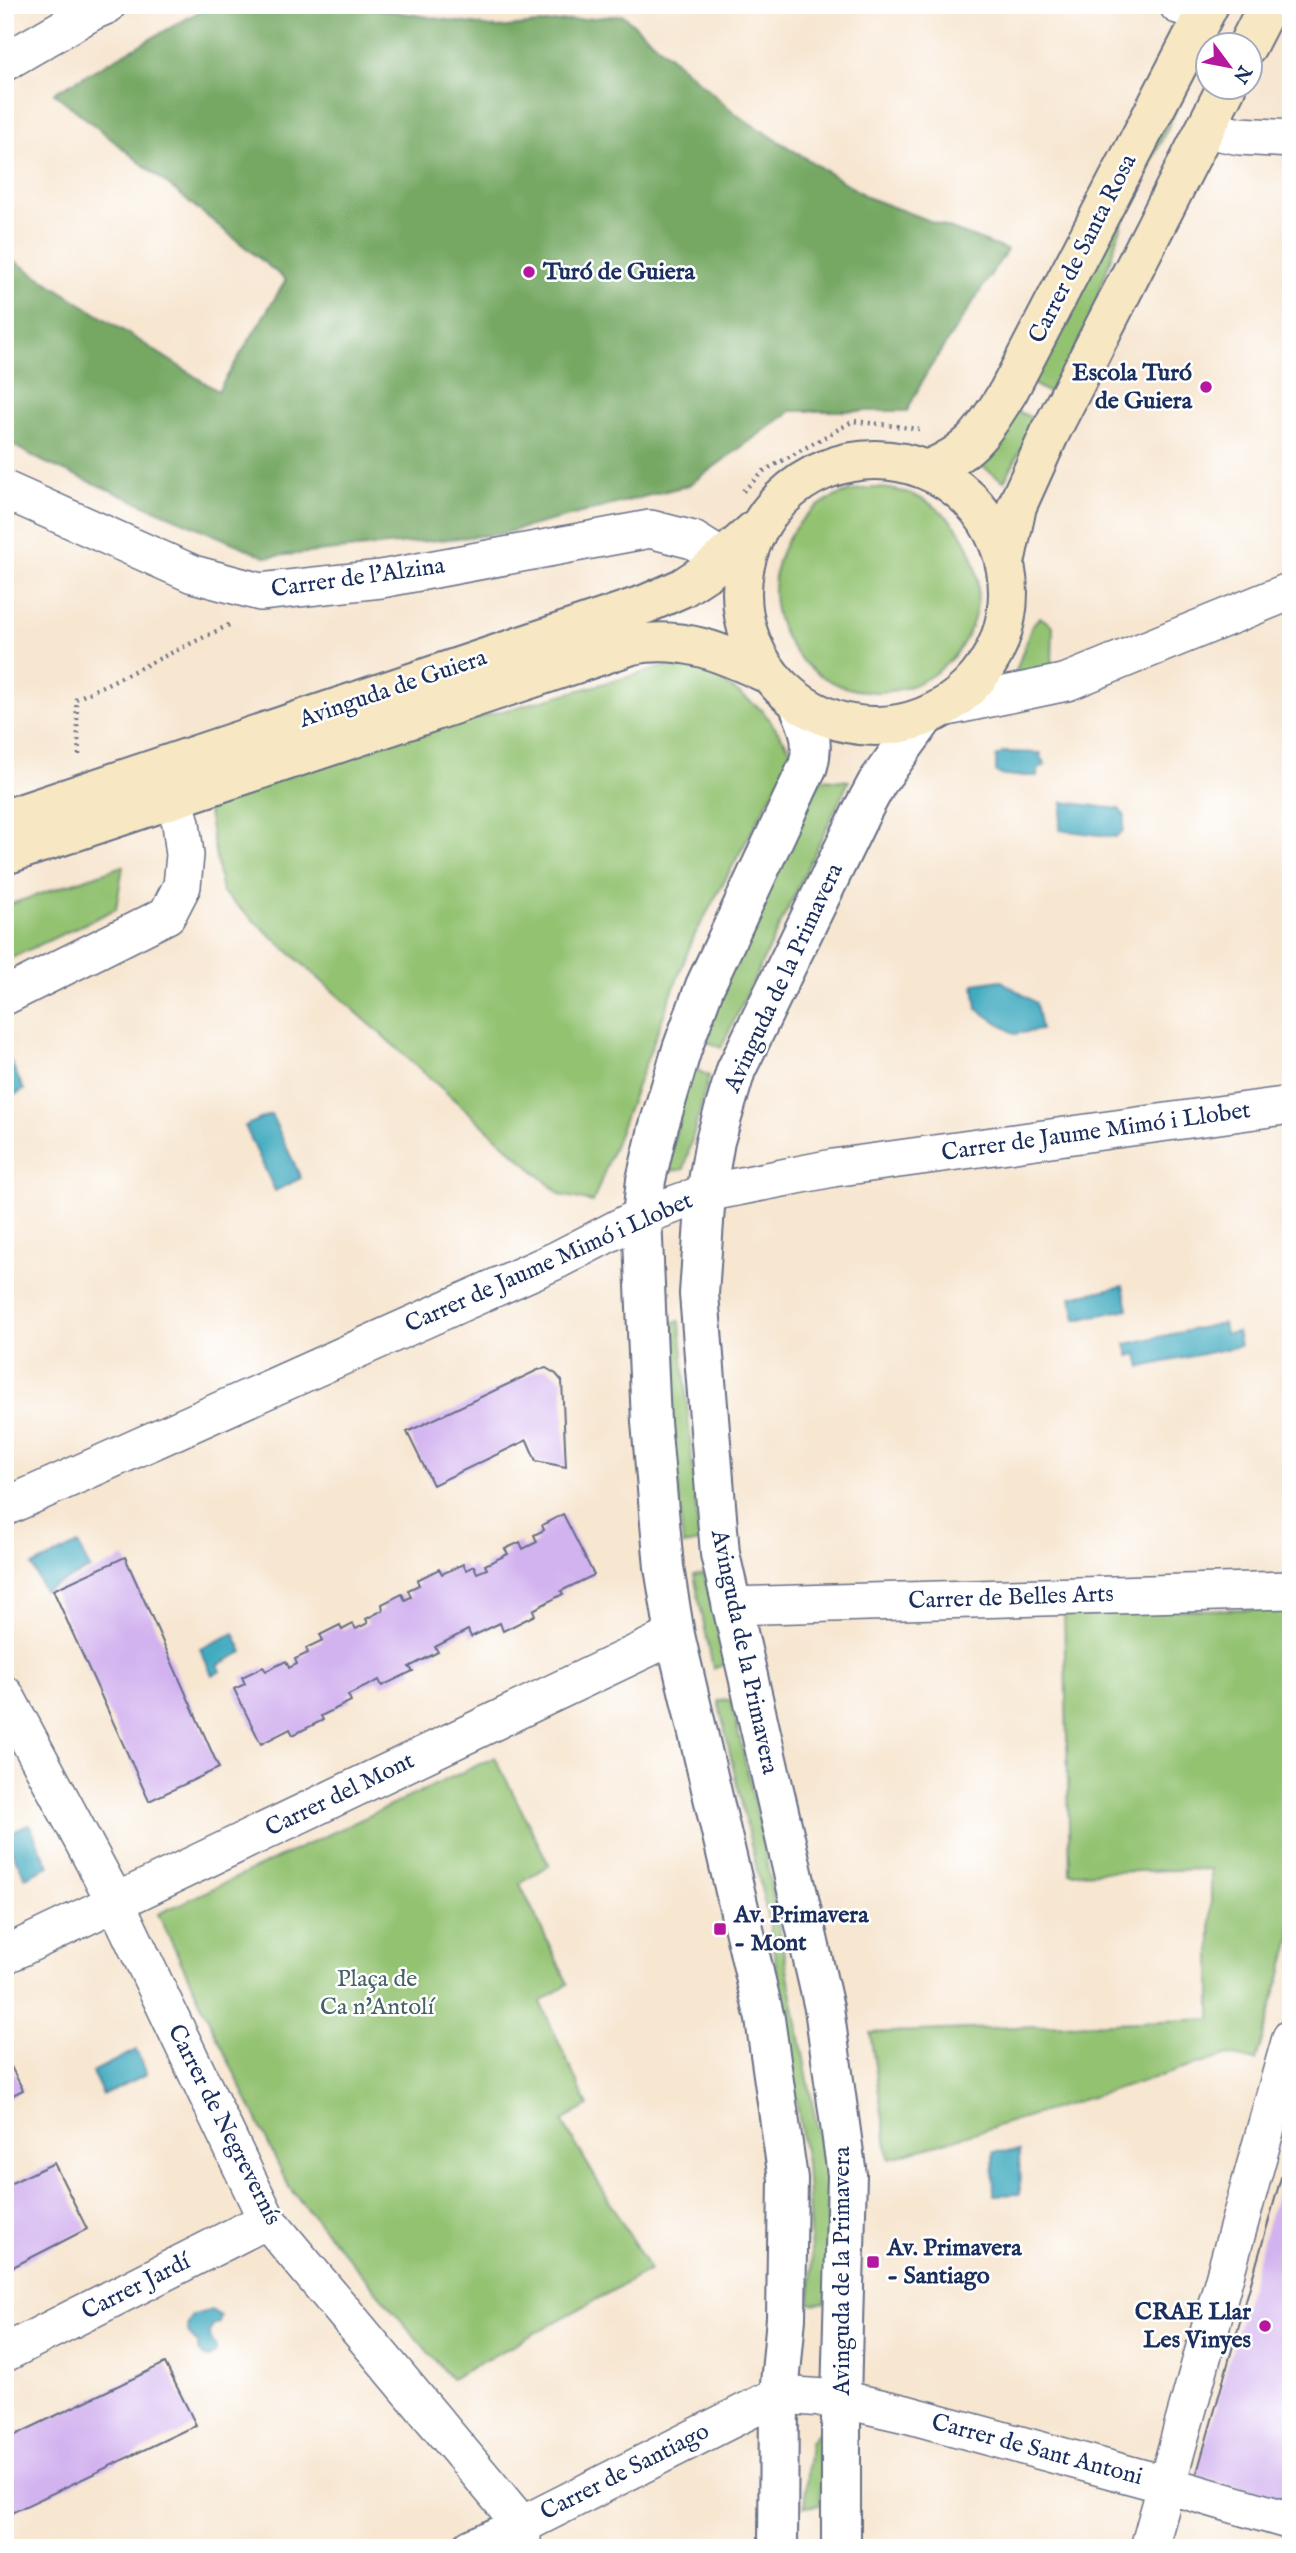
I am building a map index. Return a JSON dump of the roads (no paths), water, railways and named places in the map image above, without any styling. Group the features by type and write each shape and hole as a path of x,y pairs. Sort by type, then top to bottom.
{"main road":[{"path":"1254,32 1268,5"},
{"name":"Carrer de Santa Rosa","path":"929,469 968,448 1008,392 1207,12"},
{"path":"1187,165 1204,102"},
{"path":"1005,563 1017,506 1048,435 1219,102"},
{"path":"869,460 912,464 929,469 953,482 976,504 996,529 1005,563 1008,593 1004,625 988,662 971,684 934,713 900,724 861,726 823,718 778,687 768,674 746,632 741,595 749,511 790,492 827,470 869,460"},
{"name":"Avinguda de Guiera","path":"5,820 646,604 708,571 722,558 749,511"},
{"name":"Avinguda de Guiera","path":"5,855 632,645 652,641 683,642 726,655 768,674"}],"street":[{"path":"5,62 107,5"},
{"path":"1205,129 1240,136 1291,139"},
{"name":"Carrer de l'Alzina","path":"5,490 193,574 260,592 381,579 650,529 692,540 722,558"},
{"path":"934,713 1067,681 1291,591"},
{"path":"778,2548 779,2395 786,2318 788,2179 765,2019 675,1635 664,1567 651,1422 642,1216 646,1180 658,1129 700,998 813,750 808,727 798,703"},
{"name":"Avinguda de la Primavera","path":"841,2548 841,2399 847,2175 824,2008 720,1554 699,1294 706,1193 715,1141 736,1070 877,783 934,713"},
{"path":"5,996 167,915 182,886 185,855 181,823 174,799"},
{"name":"Carrer de Jaume Mimó i Llobet","path":"5,1507 557,1260 642,1216 706,1193 833,1168 1291,1105"},
{"name":"Carrer de Belles Arts","path":"731,1606 1291,1590"},
{"name":"Carrer del Mont","path":"5,1955 675,1635"},
{"name":"Carrer de Negrevernís","path":"5,1695 116,1903 267,2220 522,2536"},
{"path":"1149,2548 1291,2038"},
{"name":"Carrer Jardí","path":"5,2353 267,2220"},
{"name":"Carrer de Sant Antoni","path":"779,2395 841,2399 906,2414 1291,2521"},
{"name":"Carrer de Santiago","path":"471,2548 522,2536 779,2395"}],"water":[{"path":"1004,752 1041,753 1040,759 1045,765 1038,770 1037,776 1003,776 996,772 996,757"},
{"path":"1063,802 1119,809 1125,816 1123,831 1116,837 1059,830"},
{"path":"1000,980 1036,1003 1041,1030 1015,1034 977,1009 974,984"},
{"path":"5,1050 24,1090 5,1099"},
{"path":"271,1114 301,1178 275,1191 245,1126"},
{"path":"1123,1286 1128,1309 1076,1320 1071,1297"},
{"path":"1223,1323 1225,1334 1237,1332 1240,1346 1141,1367 1138,1354 1129,1356 1126,1344"},
{"path":"78,1544 90,1569 44,1591 32,1566"},
{"path":"234,1633 243,1652 218,1665 221,1671 212,1675 200,1649"},
{"path":"29,1824 49,1866 25,1877 10,1847 5,1849 5,1836"},
{"path":"136,2050 147,2074 103,2095 92,2072"},
{"path":"1019,2151 1020,2194 994,2195 993,2152"},
{"path":"211,2310 221,2316 219,2323 212,2327 209,2333 216,2352 209,2358 198,2351 198,2344 189,2334 187,2326 193,2315"}],"place":[{"name":"Turó de Guiera","path":"529,272"},
{"name":"Escola Turó de Guiera","path":"1206,387"},
{"name":"Av. Primavera - Mont","path":"720,1929"},
{"name":"Av. Primavera - Santiago","path":"873,2262"},
{"name":"CRAE Llar Les Vinyes","path":"1265,2326"}],"park label":[{"name":"Plaça de Ca n'Antolí","path":"377,1993"}]}
